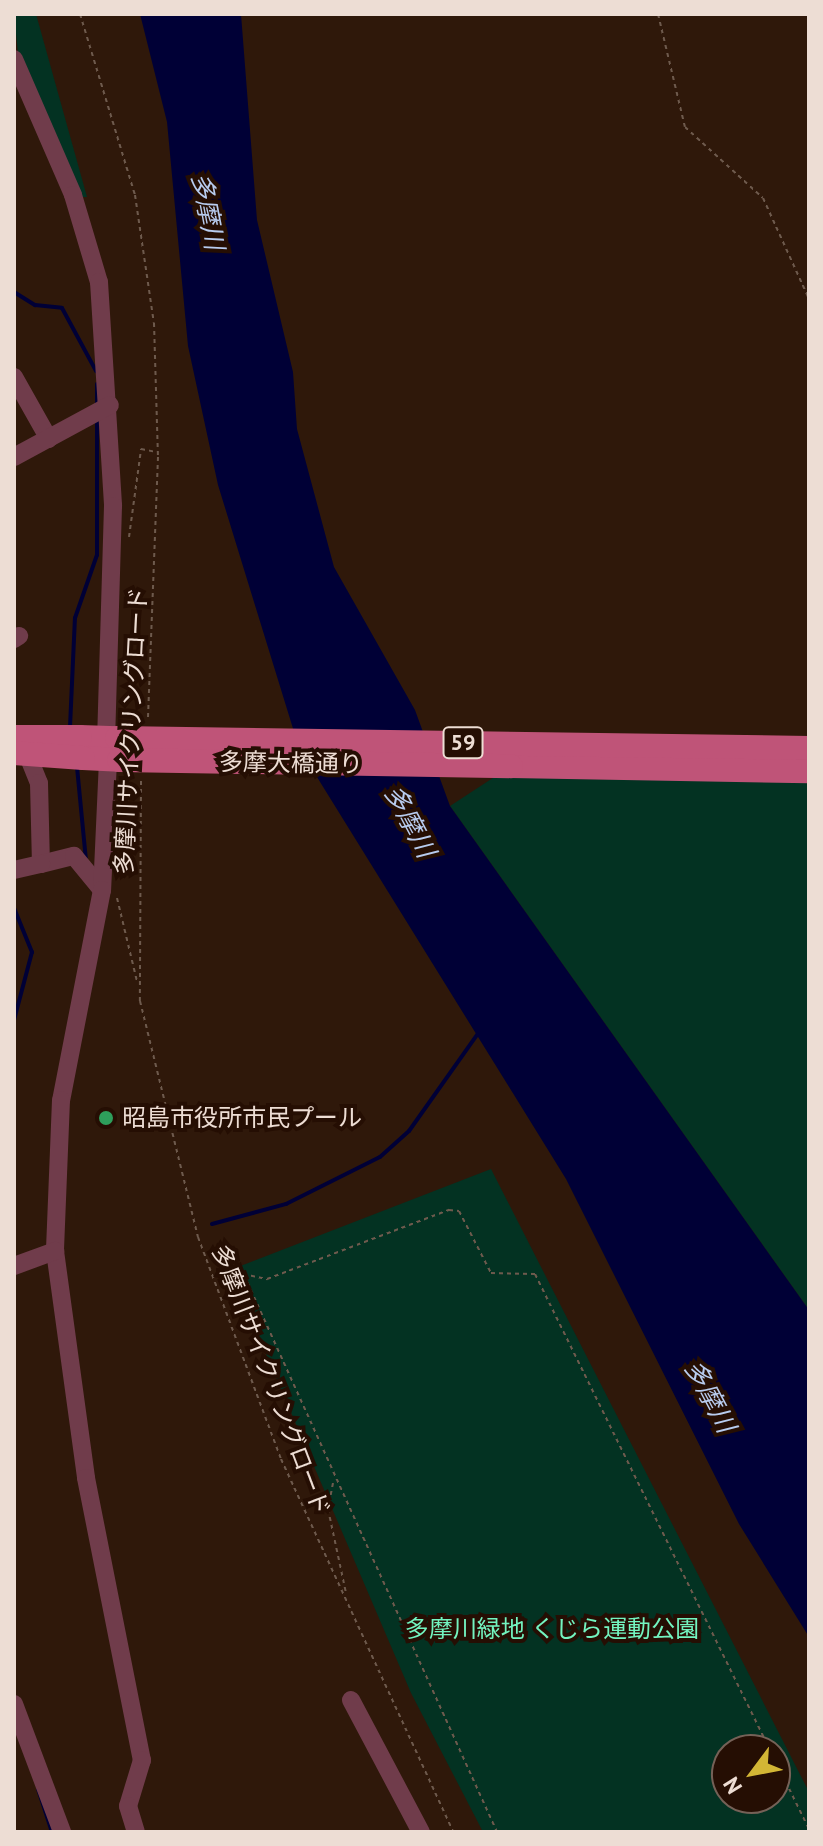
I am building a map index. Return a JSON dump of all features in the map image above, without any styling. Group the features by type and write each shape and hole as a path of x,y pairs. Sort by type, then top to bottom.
{"main road":[{"name":"多摩大橋通り","path":"14,736 119,752 809,771"},
{"name":"多摩大橋通り","path":"14,753 81,747"},
{"name":"多摩大橋通り","path":"119,752 809,748"}],"street":[{"path":"14,59 92,250 119,752 61,1100 55,1251 86,1478 142,1760 128,1806 136,1832"},
{"path":"14,377 49,439"},
{"path":"14,457 101,410"},
{"path":"14,736 39,783 41,864"},
{"path":"14,870 74,856 98,885"},
{"path":"14,1266 55,1251"},
{"path":"351,1700 421,1832"},
{"path":"14,1704 62,1832"}],"path":[{"name":"多摩川サイクリングロード","path":"80,14 144,238 158,457 146,733"},
{"path":"658,14 685,127 763,198 809,299"},
{"path":"129,539 141,449 154,447 158,457"},
{"name":"多摩川サイクリングロード","path":"119,752 138,986 173,1147 224,1316 342,1598 453,1832"},
{"path":"98,885 138,986"},
{"path":"497,1832 333,1481 243,1274 267,1279 459,1211 491,1273 535,1274 762,1734"},
{"path":"333,1481 328,1509 346,1593"},
{"path":"791,1792 809,1829"}],"green space":[{"path":"14,14 36,14 87,197 81,197 18,53"},
{"path":"511,766 809,771 809,1310 450,806"},
{"name":"多摩川緑地 くじら運動公園","path":"491,1169 779,1734 711,1734 711,1814 791,1814 791,1757 809,1792 809,1832 483,1832 411,1693 230,1270"}],"water":[{"name":"多摩川","path":"140,14 241,14 257,220 293,372 297,429 334,567 415,710 450,806 809,1310 809,1637 739,1524 566,1179 299,748 218,485 188,346 167,122"}],"waterway":[{"path":"14,292 35,305 62,308 96,371"},
{"path":"97,384 97,407"},
{"path":"70,727 75,618 97,555 97,420"},
{"path":"77,767 86,861"},
{"path":"14,908 32,952 14,1020"},
{"path":"212,1224 286,1204 380,1157 409,1131 477,1035"},
{"path":"38,1789 52,1832"}],"place":[{"name":"昭島市役所市民プール","path":"106,1118"}]}
